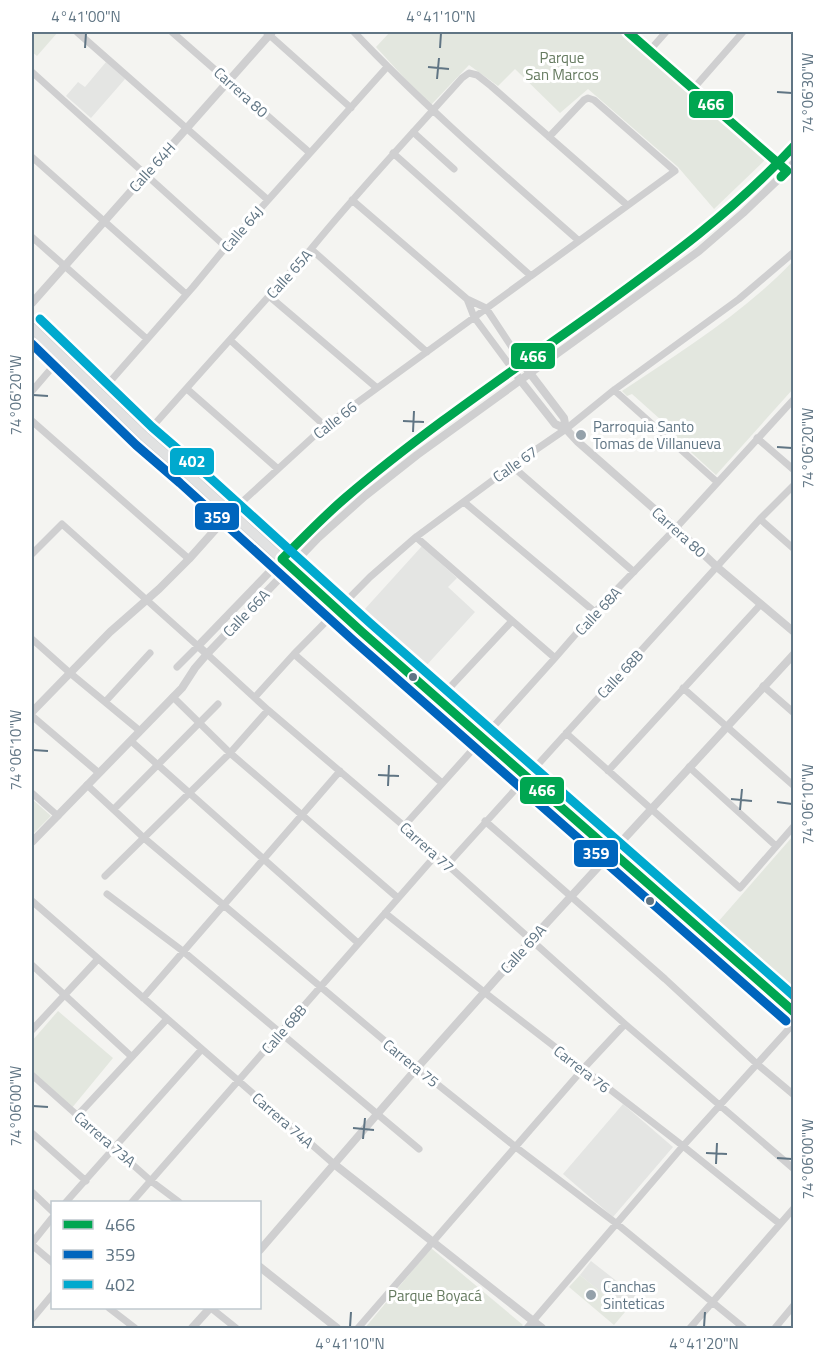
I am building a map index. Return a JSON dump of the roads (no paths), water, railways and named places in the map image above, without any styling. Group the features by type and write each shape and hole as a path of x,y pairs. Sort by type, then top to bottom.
{"main road":[{"path":"32,328 144,436 794,1012"}],"street":[{"path":"77,32 268,200"},
{"name":"Carrera 80","path":"172,32 309,153"},
{"path":"269,32 351,108"},
{"name":"Calle 64H","path":"32,303 269,32"},
{"path":"354,32 387,68 433,111 579,241"},
{"path":"628,32 787,171"},
{"path":"650,50 666,32"},
{"path":"693,89 742,32"},
{"name":"Calle 64J","path":"100,393 309,153 387,68"},
{"path":"32,72 226,247"},
{"name":"Calle 65A","path":"144,436 462,78 469,73 477,75 549,137"},
{"name":"Calle 66","path":"32,714 110,632 147,601 189,559 231,513 326,426 675,171 594,100 588,98 549,137"},
{"path":"413,132 454,169"},
{"path":"549,137 627,205"},
{"name":"Calle 66A","path":"177,667 342,501 374,474 692,241 736,204 794,145"},
{"path":"393,153 531,276"},
{"path":"32,157 186,294"},
{"name":"Calle 66A","path":"32,842 182,688 207,654 344,514 390,476 699,251 794,164"},
{"name":"Carrera 80","path":"352,200 468,299 486,308 530,374 564,418 566,429"},
{"path":"32,237 147,339"},
{"path":"311,249 427,352"},
{"name":"Calle 67","path":"255,697 370,577 416,537 566,429 614,390 739,299 794,252"},
{"path":"269,296 377,388"},
{"name":"Carrera 80","path":"468,299 474,317 520,381 555,424 566,429 717,567 794,632"},
{"path":"230,340 326,426"},
{"path":"32,390 62,356"},
{"path":"187,389 278,469"},
{"path":"614,390 717,482"},
{"name":"Calle 68A","path":"404,826 595,612 676,528 794,399"},
{"path":"32,421 189,559"},
{"path":"757,438 794,470"},
{"path":"512,466 634,572"},
{"name":"Calle 68B","path":"447,865 760,519 794,485"},
{"path":"464,502 595,612"},
{"path":"760,519 794,549"},
{"name":"Carrera 77","path":"32,554 62,524 268,710 404,826 626,1024 794,1169"},
{"path":"416,537 555,658"},
{"path":"608,771 761,604"},
{"path":"439,699 512,621"},
{"path":"32,639 140,731"},
{"path":"105,702 150,653"},
{"path":"294,654 442,783"},
{"name":"Calle 69A","path":"261,1249 531,940 794,654"},
{"path":"763,686 794,713"},
{"path":"683,688 794,786"},
{"path":"173,697 230,753 398,898"},
{"path":"114,809 218,704"},
{"path":"105,876 230,753 268,710"},
{"path":"32,714 99,773"},
{"path":"566,733 740,888 794,826"},
{"path":"131,741 358,943"},
{"path":"689,767 776,846"},
{"path":"143,998 340,771"},
{"name":"Carrera 75","path":"87,785 144,838 417,1068 616,1224 744,1329"},
{"path":"32,793 58,816"},
{"path":"485,821 794,1095"},
{"name":"Calle 68B","path":"134,1201 436,855"},
{"path":"107,894 184,952 419,1149"},
{"name":"Carrera 74A","path":"32,901 334,1164 542,1329"},
{"name":"Carrera 76","path":"385,913 780,1224"},
{"path":"32,1030 63,994 98,959"},
{"path":"32,965 132,1057"},
{"path":"77,1116 167,1019"},
{"path":"527,1329 683,1146 794,1023"},
{"path":"358,1329 626,1024"},
{"path":"68,1201 202,1049"},
{"name":"Carrera 73A","path":"32,1075 176,1201"},
{"path":"32,1133 86,1181"},
{"path":"32,1192 51,1210"},
{"path":"690,1329 794,1208"},
{"path":"51,1219 32,1244 51,1261"},
{"path":"261,1268 337,1329"},
{"path":"32,1319 51,1295"},
{"path":"775,1329 794,1305"},
{"path":"110,1309 135,1329"},
{"path":"192,1329 210,1309"},
{"path":"212,1309 236,1329"}],"place":[{"name":"Parroquia Santo Tomas de Villanueva","path":"581,435"},
{"name":"Canchas Sinteticas","path":"591,1295"}],"park label":[{"name":"Parque San Marcos","path":"562,66"},
{"name":"Parque Boyacá","path":"435,1295"}]}
